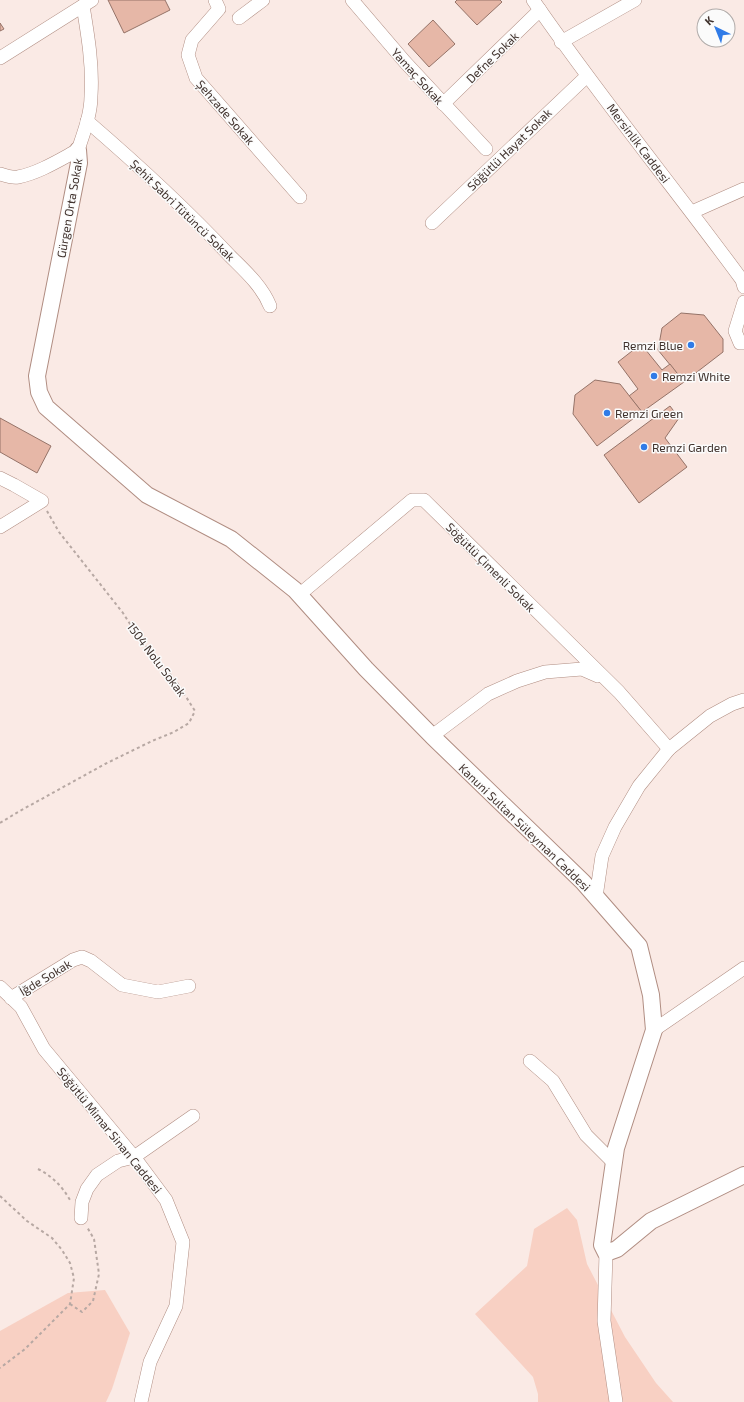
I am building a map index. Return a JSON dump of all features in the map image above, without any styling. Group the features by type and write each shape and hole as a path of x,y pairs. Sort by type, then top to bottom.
{"street":[{"name":"Şehzade Sokak","path":"215,0 219,9 192,40 188,55 196,78 300,197"},
{"path":"239,18 263,0"},
{"name":"Yamaç Sokak","path":"352,0 405,62 486,149"},
{"path":"561,42 635,0"},
{"path":"0,58 88,3"},
{"name":"Gürgen Orta Sokak","path":"46,407 39,392 37,376 79,163 78,150 87,121 91,97 88,3"},
{"name":"Defne Sokak","path":"444,104 536,5"},
{"name":"Mersinlik Caddesi","path":"536,5 561,42 692,212 742,280 744,288"},
{"name":"Söğütlü Hayat Sokak","path":"432,223 587,76"},
{"name":"Şehit Sabri Tütüncü Sokak","path":"87,121 145,172 218,243 262,290 270,306"},
{"path":"0,174 18,177 46,167 78,150"},
{"path":"692,212 744,189"},
{"path":"744,302 735,331 740,343 744,343"},
{"name":"Kanuni Sultan Süleyman Caddesi","path":"46,407 147,495 231,538 300,595 366,669 432,736 583,882 639,946 651,995 654,1030 616,1148 602,1245 606,1253"},
{"path":"0,478 42,501 0,527"},
{"name":"Söğütlü Çimenli Sokak","path":"300,595 412,500 424,500 619,692 669,749"},
{"path":"432,736 488,694 516,681 545,672 582,669 604,678"},
{"path":"596,897 602,856 615,827 639,786 669,749 710,716 732,704 744,700"},
{"name":"İğde Sokak","path":"12,998 73,960 82,956 91,960 122,985 158,992 189,986"},
{"path":"654,1030 744,968"},
{"name":"Söğütlü Mimar Sinan Caddesi","path":"0,987 21,1007 44,1049 134,1157 166,1200 182,1242 176,1306 150,1362 140,1402"},
{"path":"530,1061 553,1080 586,1135 614,1163"},
{"path":"81,1218 82,1202 87,1189 97,1175 118,1161 134,1157 194,1116"},
{"path":"616,1402 604,1321 606,1253 617,1249 651,1221 744,1175"}],"path":[{"name":"1504 Nolu Sokak","path":"0,823 105,764 174,732 189,723 195,711 176,681 139,638 123,613 59,532 42,501"},
{"path":"38,1169 51,1176 66,1193 94,1239 98,1274 93,1301 82,1312 70,1304"},
{"path":"0,1196 27,1221 52,1238 70,1263 74,1278 70,1304 25,1350 0,1368"}],"shaded area":[{"path":"567,1208 577,1220 587,1264 625,1337 656,1383 673,1402 538,1402 538,1394 533,1377 475,1314 527,1266 534,1229"},
{"path":"105,1290 130,1333 112,1389 106,1402 0,1402 0,1331 68,1293"}],"building":[{"path":"108,0 165,0 170,10 124,33"},
{"path":"457,0 500,0 502,2 477,25 455,2"},
{"path":"433,20 455,44 429,67 408,44"},
{"path":"0,23 4,29 0,31"},
{"name":"Remzi Blue","path":"681,313 704,315 723,339 723,352 684,382 658,350 662,328"},
{"name":"Remzi White","path":"641,344 662,370 670,364 684,382 642,412 629,396 638,389 618,362"},
{"name":"Remzi Green","path":"595,380 620,384 642,412 597,446 573,414 575,395"},
{"name":"Remzi Garden","path":"670,406 679,418 665,438 687,467 639,503 604,455"},
{"path":"0,418 51,446 37,473 0,452"}],"place":[{"name":"Remzi Blue","path":"691,345"},
{"name":"Remzi White","path":"654,376"},
{"name":"Remzi Green","path":"607,413"},
{"name":"Remzi Garden","path":"644,447"}]}
